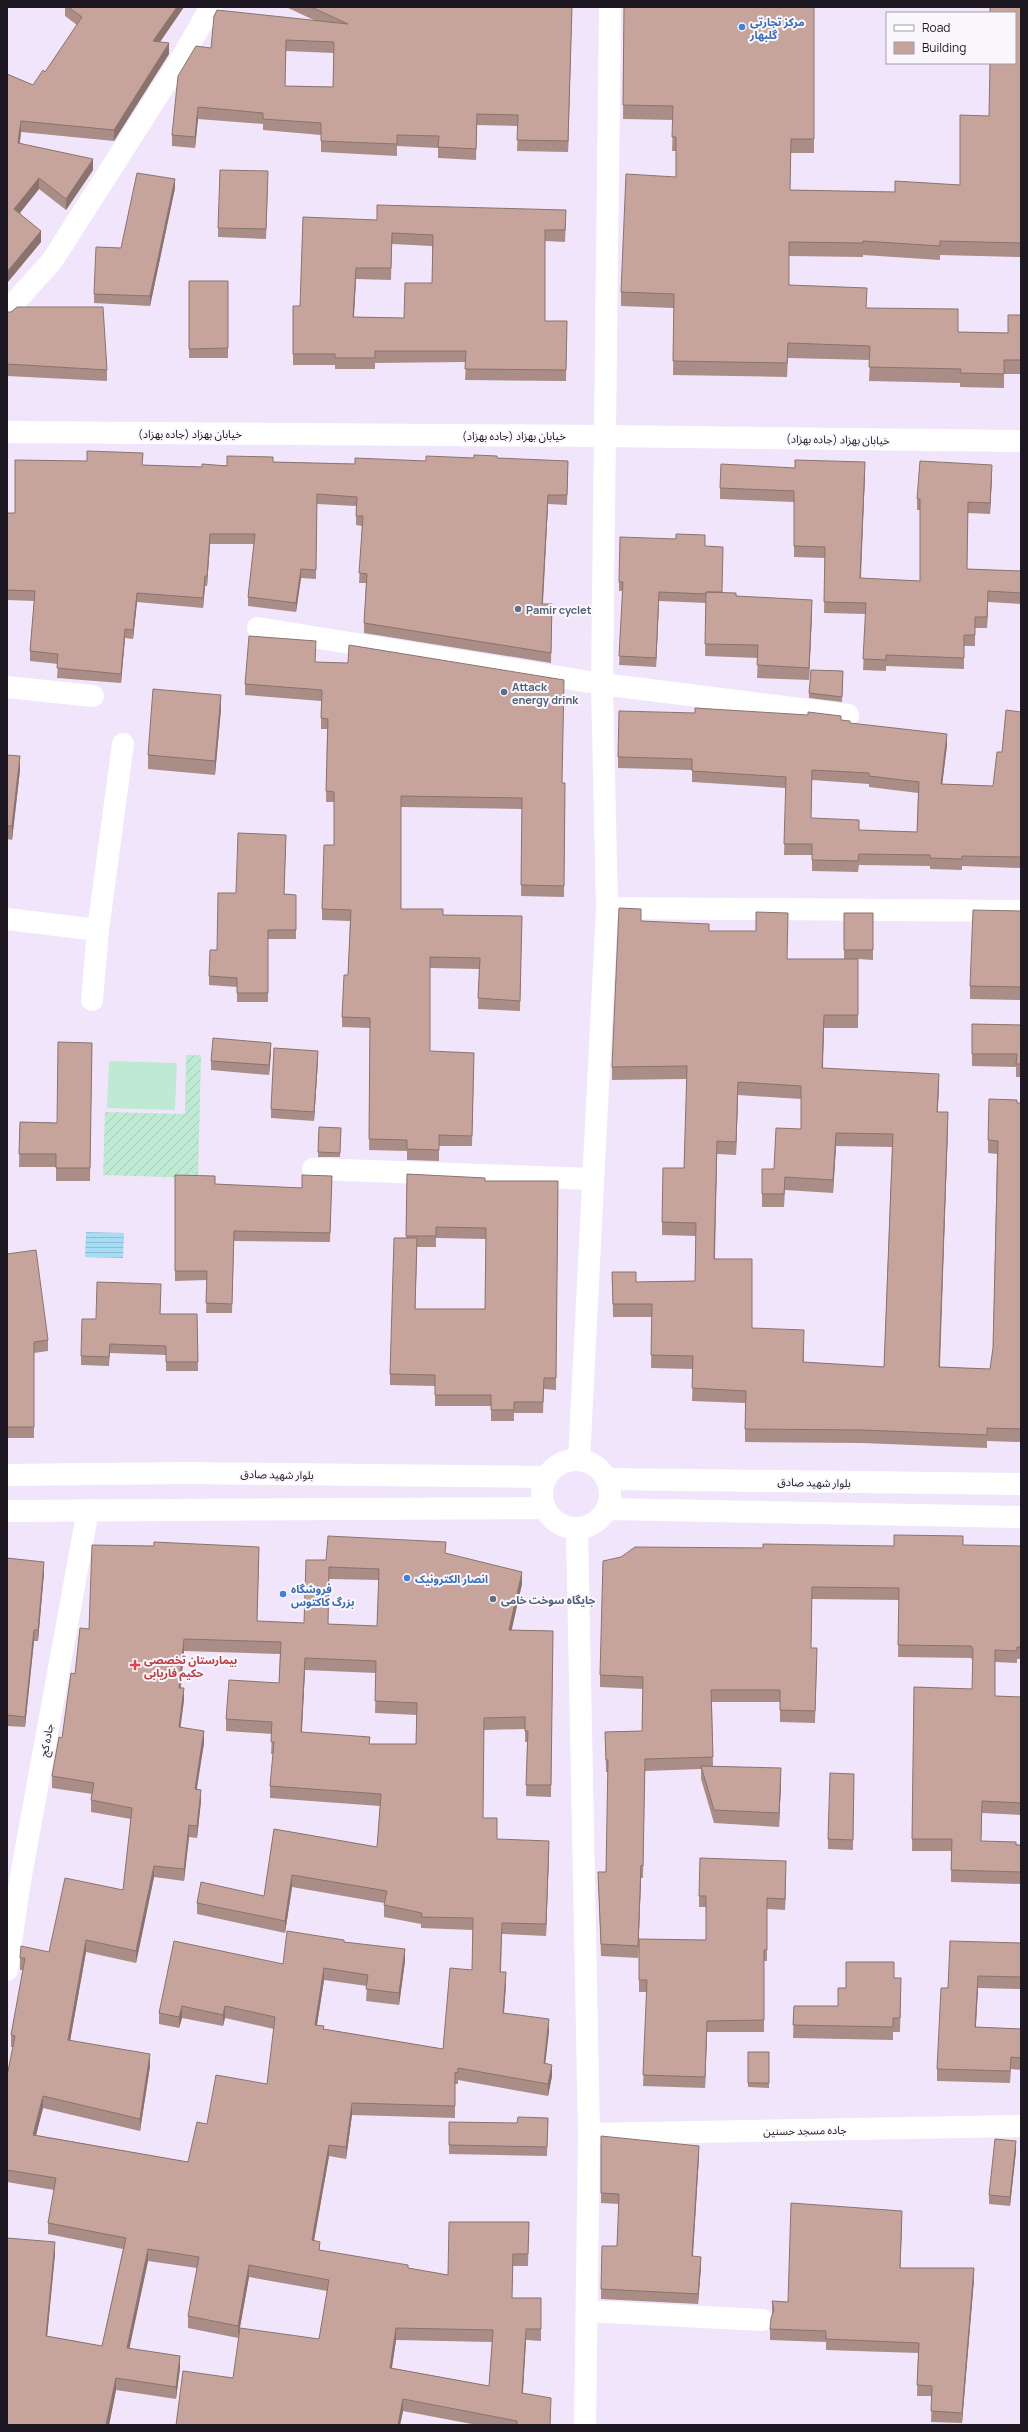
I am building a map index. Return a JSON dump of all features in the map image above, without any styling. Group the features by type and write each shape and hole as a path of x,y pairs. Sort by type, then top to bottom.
{"street":[{"path":"7,311 52,261 181,59 211,7"},
{"path":"579,1460 607,908 602,684 603,436 610,7"},
{"name":"خیابان بهزاد (جاده بهزاد)","path":"7,432 603,436 1021,441"},
{"path":"258,628 602,684 848,715"},
{"path":"7,686 94,696"},
{"path":"92,1000 98,930 123,744"},
{"path":"607,908 1021,911"},
{"path":"7,919 98,930"},
{"path":"313,1169 593,1178"},
{"path":"579,1460 596,1466 608,1480 610,1489 608,1509 600,1519 590,1526 577,1529 558,1524 544,1508 542,1492 546,1477 560,1464 579,1460"},
{"name":"بلوار شهید صادق","path":"7,1475 185,1473 546,1477"},
{"name":"بلوار شهید صادق","path":"608,1480 1021,1484"},
{"path":"7,1511 544,1508"},
{"path":"608,1509 1021,1517"},
{"name":"جاده کج","path":"7,1970 13,1881 88,1510"},
{"path":"577,1529 589,2134 586,2425"},
{"name":"جاده مسجد حسنین","path":"589,2134 1021,2126"},
{"path":"587,2311 762,2320"}],"green space":[{"path":"186,1055 201,1055 198,1178 103,1175 105,1112 185,1114"},
{"path":"109,1061 177,1063 175,1110 107,1108"}],"water":[{"path":"86,1232 124,1233 123,1258 85,1257"}],"building":[{"path":"68,7 177,7 153,41 169,43 114,130 21,121 18,143 93,159 66,199 39,178 14,209 41,231 7,272 7,74 33,85 43,70 45,72 82,17"},
{"path":"311,7 572,7 568,141 517,140 518,115 477,114 476,149 438,147 439,136 397,135 397,144 321,141 321,123 263,119 263,113 198,107 195,137 172,135 178,76 196,46 211,48 214,16 217,10 348,24","holes":["286,40 334,42 333,87 285,86"]},
{"path":"624,7 814,7 814,139 791,139 790,190 895,192 895,181 960,185 960,115 989,116 990,64 1016,64 1016,12 990,12 990,7 1021,7 1021,243 940,241 940,246 863,241 863,243 789,242 789,285 867,288 866,308 958,309 958,332 1008,333 1008,315 1021,315 1021,360 1004,360 1004,374 960,373 961,369 869,367 870,346 788,343 787,363 673,361 674,294 621,292 626,174 676,177 676,137 672,137 673,106 623,105"},
{"path":"220,170 268,171 266,229 218,228"},
{"path":"137,173 175,179 150,296 94,294 96,247 121,248"},
{"path":"377,205 566,210 565,230 545,230 545,321 567,321 566,370 465,369 466,351 375,351 375,358 335,358 335,354 293,354 293,306 300,306 303,217 377,220","holes":["392,233 433,235 432,283 405,283 404,318 353,317 356,268 391,268"]},
{"path":"189,281 228,281 228,348 189,349"},
{"path":"17,307 103,307 107,370 7,364 7,312 11,312"},
{"path":"87,451 143,453 142,465 202,467 202,464 227,466 227,456 273,457 273,462 355,464 355,458 426,461 426,456 474,458 474,455 497,456 497,458 568,461 567,495 548,495 542,604 552,604 551,653 364,623 367,574 359,573 363,516 356,516 357,497 317,494 316,570 301,569 296,603 248,597 255,534 210,534 207,576 205,576 203,598 137,593 133,630 125,629 121,674 57,668 58,654 30,651 35,591 7,590 7,513 15,513 15,460 87,461"},
{"path":"795,460 865,462 860,578 920,581 920,499 917,499 920,461 992,465 990,503 968,502 967,569 1021,571 1021,593 988,591 987,617 975,617 975,635 964,635 964,658 886,655 886,660 863,659 866,603 824,602 825,547 794,546 794,491 720,488 721,464 795,468"},
{"path":"676,534 705,535 705,546 723,547 722,592 706,592 706,594 659,592 656,658 619,656 623,582 619,582 620,537 676,539"},
{"path":"706,592 736,593 736,596 812,600 809,668 757,665 758,645 705,644"},
{"path":"249,636 316,641 315,662 348,663 349,645 564,680 562,783 565,783 564,886 521,885 522,798 401,796 401,909 443,909 443,915 522,916 520,1001 478,998 480,958 430,957 430,1051 474,1053 472,1136 439,1135 439,1150 407,1149 407,1140 369,1139 370,1018 342,1017 344,975 348,975 351,910 322,909 324,845 334,845 334,792 326,791 328,719 321,718 322,690 245,684"},
{"path":"811,670 843,671 842,697 809,693"},
{"path":"153,689 221,695 215,761 148,755"},
{"path":"695,708 808,715 808,712 841,716 841,720 850,721 850,723 947,734 941,784 993,786 997,752 1002,752 1006,710 1021,712 1021,857 962,856 962,859 930,858 930,855 859,854 858,861 812,860 812,844 784,844 786,777 692,771 692,759 618,757 619,711 695,713","holes":["812,770 869,773 869,776 919,782 917,832 859,830 859,820 811,818"]},
{"path":"7,755 20,756 12,826 7,826"},
{"path":"238,833 286,835 284,894 296,895 296,930 268,930 268,993 237,993 237,978 209,976 210,950 217,950 218,893 236,893"},
{"path":"619,908 641,909 641,921 709,924 709,931 756,931 756,912 788,913 787,959 858,959 858,1015 824,1015 822,1068 939,1074 937,1112 948,1112 939,1367 990,1369 993,1348 998,1141 988,1140 989,1099 1017,1100 1017,1103 1021,1103 1021,1429 987,1428 987,1435 862,1430 745,1429 746,1391 692,1388 693,1356 651,1355 652,1304 613,1304 612,1272 636,1272 636,1282 695,1281 696,1223 662,1222 663,1168 684,1168 687,1066 612,1067","holes":["738,1082 801,1086 801,1129 776,1128 774,1169 762,1169 762,1194 784,1194 785,1177 833,1180 836,1133 893,1134 884,1367 803,1362 804,1330 752,1328 752,1259 714,1259 717,1141 736,1142"]},
{"path":"973,910 1021,911 1021,987 970,986"},
{"path":"844,913 873,913 873,950 844,950"},
{"path":"972,1024 1021,1025 1021,1064 1016,1064 1017,1054 972,1054"},
{"path":"213,1038 271,1043 269,1065 211,1061"},
{"path":"58,1042 92,1043 90,1168 56,1168 56,1154 19,1154 20,1122 57,1123"},
{"path":"274,1048 318,1051 314,1112 271,1109"},
{"path":"319,1127 341,1128 340,1153 318,1152"},
{"path":"407,1174 485,1178 485,1181 558,1181 556,1378 544,1378 543,1402 514,1402 514,1410 491,1410 491,1395 435,1395 435,1375 390,1374 394,1238 417,1238 415,1309 485,1309 486,1228 436,1227 436,1236 406,1236"},
{"path":"175,1175 215,1176 215,1184 302,1188 302,1175 332,1176 330,1233 234,1231 232,1304 206,1303 207,1271 175,1271"},
{"path":"36,1250 48,1340 34,1342 34,1427 7,1427 7,1254"},
{"path":"97,1282 161,1284 160,1314 197,1314 198,1362 166,1362 166,1346 110,1344 109,1357 81,1356 82,1319 96,1319"},
{"path":"894,1535 963,1536 963,1545 1021,1546 1021,1647 1017,1647 1017,1651 995,1650 995,1696 1021,1697 1021,1803 982,1801 981,1841 1016,1842 1016,1845 1021,1845 1021,1872 951,1870 952,1839 912,1839 914,1687 972,1689 973,1649 971,1646 898,1645 899,1588 812,1587 811,1648 817,1648 815,1711 780,1710 780,1690 711,1690 713,1757 645,1759 643,1866 641,1865 638,1946 601,1944 598,1872 606,1872 608,1760 606,1760 605,1732 642,1731 643,1677 600,1675 603,1561 621,1557 635,1547 763,1548 763,1544 894,1546"},
{"path":"328,1536 446,1542 445,1553 522,1572 509,1630 553,1631 551,1785 526,1785 528,1731 525,1731 525,1717 484,1718 483,1818 497,1818 497,1839 549,1841 546,1924 502,1923 500,1972 506,1972 503,2013 549,2019 544,2063 552,2065 548,2084 458,2068 458,2073 455,2072 455,2106 352,2103 346,2147 329,2145 312,2240 320,2242 319,2250 408,2265 408,2268 448,2275 449,2222 529,2222 528,2254 513,2254 512,2298 541,2298 541,2329 526,2329 522,2393 551,2398 550,2425 517,2425 517,2421 403,2399 398,2425 176,2425 183,2371 233,2378 240,2328 319,2339 329,2280 249,2265 238,2326 188,2316 199,2257 148,2249 127,2348 180,2356 176,2387 116,2378 106,2425 7,2425 7,2238 55,2242 46,2336 102,2346 126,2238 48,2223 56,2178 7,2170 7,2076 15,2036 11,2035 25,1958 20,1958 21,1946 49,1952 65,1878 123,1890 132,1808 91,1800 94,1783 52,1776 59,1737 62,1738 71,1673 75,1674 80,1628 89,1629 92,1545 154,1546 154,1542 259,1547 257,1621 304,1623 306,1560 326,1560","holes":["329,1567 379,1569 377,1626 328,1624","184,1639 281,1642 279,1683 229,1680 226,1719 272,1722 271,1742 274,1742 270,1786 381,1794 377,1847 274,1829 264,1896 201,1882 197,1903 285,1921 292,1875 387,1891 384,1905 422,1913 421,1917 473,1918 472,1970 450,1968 443,2049 323,2029 324,2026 315,2025 324,1968 368,1975 366,1989 399,1993 405,1949 344,1942 344,1940 287,1931 283,1964 174,1941 159,2013 179,2017 182,2006 223,2015 225,2006 275,2017 267,2084 216,2075 207,2124 197,2122 188,2162 33,2135 43,2096 140,2119 150,2054 68,2040 86,1940 136,1951 154,1866 184,1869 189,1825 197,1826 201,1790 195,1789 204,1731 179,1727 184,1688 179,1688","305,1658 376,1661 375,1701 417,1703 416,1744 369,1744 370,1737 301,1732","396,2328 493,2330 489,2386 390,2368"]},
{"path":"7,1558 44,1562 38,1630 34,1630 25,1717 7,1715"},
{"path":"701,1766 781,1768 779,1813 714,1810"},
{"path":"830,1773 854,1774 853,1840 828,1839"},
{"path":"700,1858 786,1861 785,1899 767,1898 767,1950 764,1950 764,2020 707,2021 705,2077 643,2075 647,1980 639,1980 639,1939 706,1940 706,1896 699,1896"},
{"path":"950,1941 1021,1943 1021,1977 978,1976 975,2027 1021,2029 1021,2058 1011,2057 1010,2071 937,2069 941,1988 948,1988"},
{"path":"846,1962 894,1962 894,1978 901,1978 900,2018 893,2018 893,2027 793,2025 794,2006 838,2006 838,1988 846,1988"},
{"path":"748,2052 769,2052 769,2083 748,2083"},
{"path":"518,2117 548,2118 547,2147 449,2145 449,2122 517,2123"},
{"path":"601,2136 699,2146 692,2256 701,2257 698,2294 601,2289 602,2246 617,2246 619,2194 601,2193"},
{"path":"995,2139 1016,2141 1010,2197 989,2195"},
{"path":"791,2203 902,2211 900,2268 974,2268 962,2413 931,2411 932,2386 917,2385 919,2343 826,2339 826,2331 770,2329 771,2318 774,2310 772,2301 788,2302"}],"place":[{"name":"مرکز تجارتی گلبهار","path":"742,27"},
{"name":"Pamir cyclet","path":"518,609"},
{"name":"Attack energy drink","path":"504,692"},
{"name":"انصار الکترونیک","path":"407,1578"},
{"name":"فروشگاه بزرگ کاکتوس","path":"283,1594"},
{"name":"جایگاه سوخت خامی","path":"493,1599"},
{"name":"بیمارستان تخصصی حکیم فاریابی","path":"135,1665"}]}
